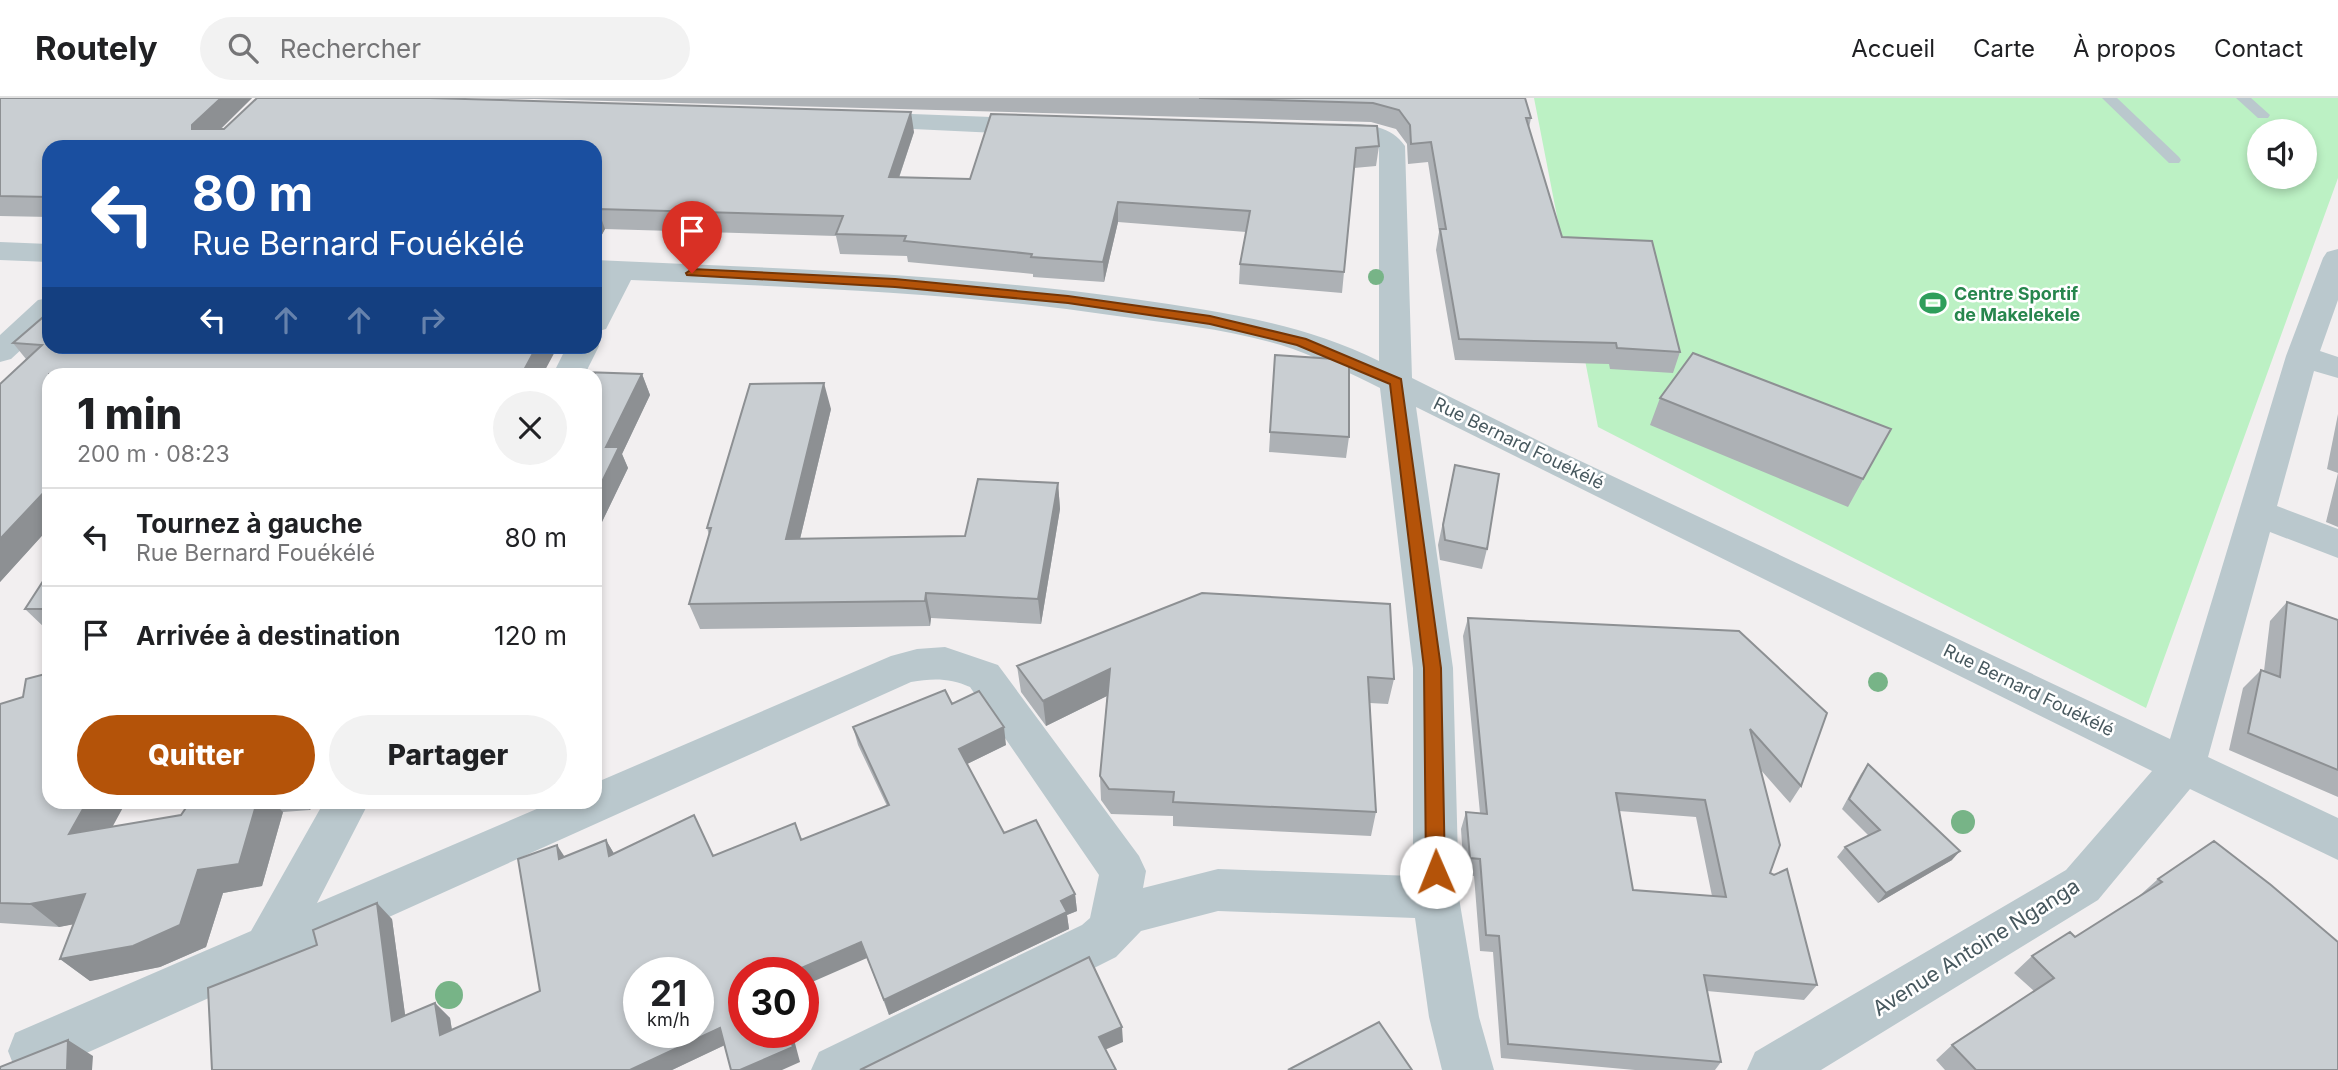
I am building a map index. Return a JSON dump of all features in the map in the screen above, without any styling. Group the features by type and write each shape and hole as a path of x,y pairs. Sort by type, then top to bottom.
{"street":[{"path":"832,119 920,110 1065,128"},
{"path":"1303,132 1370,133 1385,137 1392,146 1396,382 1433,668 1436,898 1449,968 1454,1017 1468,1070"},
{"path":"0,251 42,253"},
{"path":"2184,765 2302,356 2338,258"},
{"path":"602,294 608,270"},
{"name":"Rue Bernard Fouékélé","path":"608,270 895,283 1068,299 1210,320 1301,341 1357,363 1556,463 2338,839"},
{"path":"0,352 42,313"},
{"path":"2302,356 2338,368"},
{"path":"2258,513 2338,544"},
{"path":"602,800 905,667 936,662 959,663 984,676 1123,871 1112,917"},
{"name":"Avenue Antoine Nganga","path":"1773,1070 2082,884 2184,765"},
{"path":"268,947 343,809"},
{"path":"33,1051 582,809"},
{"path":"1112,917 1218,890 1436,898"},
{"path":"836,1070 1099,942 1123,918 1112,917"}],"lane":[{"path":"2109,98 2174,160"},
{"path":"2243,98 2263,115"}],"green space":[{"name":"Centre Sportif de Makelekele","path":"1534,98 2338,98 2338,178 2146,708 1598,427"}],"building":[{"path":"0,98 221,98 192,125 192,129 224,129 257,98 430,98 911,112 889,177 970,179 991,114 1377,126 1379,146 1356,148 1344,272 1240,264 1250,211 1118,202 1103,262 1031,257 1032,254 904,241 906,236 836,234 843,216 602,209 602,140 42,140 42,197 0,196"},
{"path":"1199,98 1525,98 1531,118 1526,118 1562,237 1652,241 1680,352 1617,348 1616,343 1459,339 1440,229 1446,229 1431,142 1411,144 1410,125 1399,110 1373,103"},
{"path":"42,318 42,345 13,343"},
{"path":"42,345 42,354 533,354 525,368 42,368 42,494 0,539 0,384"},
{"path":"1693,353 1891,429 1863,479 1660,398"},
{"path":"1275,355 1349,360 1349,437 1270,432"},
{"path":"602,373 642,374 606,447 619,447 602,482"},
{"path":"824,383 786,539 965,536 978,479 1058,483 1038,599 926,593 925,601 689,604 711,528 707,528 750,384"},
{"path":"1455,465 1499,474 1487,549 1445,540 1443,525"},
{"path":"42,583 42,609 25,609"},
{"path":"1202,593 1390,604 1394,679 1368,677 1376,812 1173,802 1174,792 1109,789 1100,776 1110,669 1043,701 1017,666"},
{"path":"2287,602 2338,620 2338,770 2248,733 2261,670 2280,677"},
{"path":"1468,618 1739,631 1827,713 1801,786 1750,729 1780,845 1770,873 1774,875 1787,869 1817,985 1704,975 1721,1062 1508,1044 1499,936 1486,935 1480,859 1470,858 1466,812 1487,814","holes":["1616,793 1705,800 1726,897 1633,890"]},
{"path":"42,675 42,809 83,809 69,834 181,815 185,809 255,809 239,864 198,870 180,925 133,946 60,959 85,894 30,904 0,903 0,704 23,697 26,679"},
{"path":"945,690 952,704 979,691 1004,727 959,749 1004,833 1036,820 1075,894 1061,901 1067,912 884,1000 861,942 819,960 819,957 728,957 728,1048 791,1048 740,1070 731,1070 720,1028 714,1031 714,957 623,957 623,1048 677,1048 630,1070 212,1070 208,988 317,945 313,930 377,903 392,1021 435,1003 440,1035 540,991 518,859 557,845 559,859 606,840 609,856 694,815 713,856 795,823 801,840 889,805 853,727"},
{"path":"1868,764 1960,851 1886,893 1845,847 1880,830 1849,799"},
{"path":"2214,841 2338,942 2338,1070 1976,1070 1952,1045 2054,978 2032,956 2070,932 2075,937 2162,882 2158,879"},
{"path":"1089,957 1122,1027 1099,1037 1116,1070 860,1070"},
{"path":"1379,1022 1412,1070 1288,1070"},
{"path":"68,1040 67,1070 0,1070 0,1067"}],"place":[{"name":"Centre Sportif de Makelekele","path":"1933,303"}],"route":[{"path":"692,273 895,283 1068,299 1210,320 1301,341 1396,382 1433,668 1436,872"}]}
